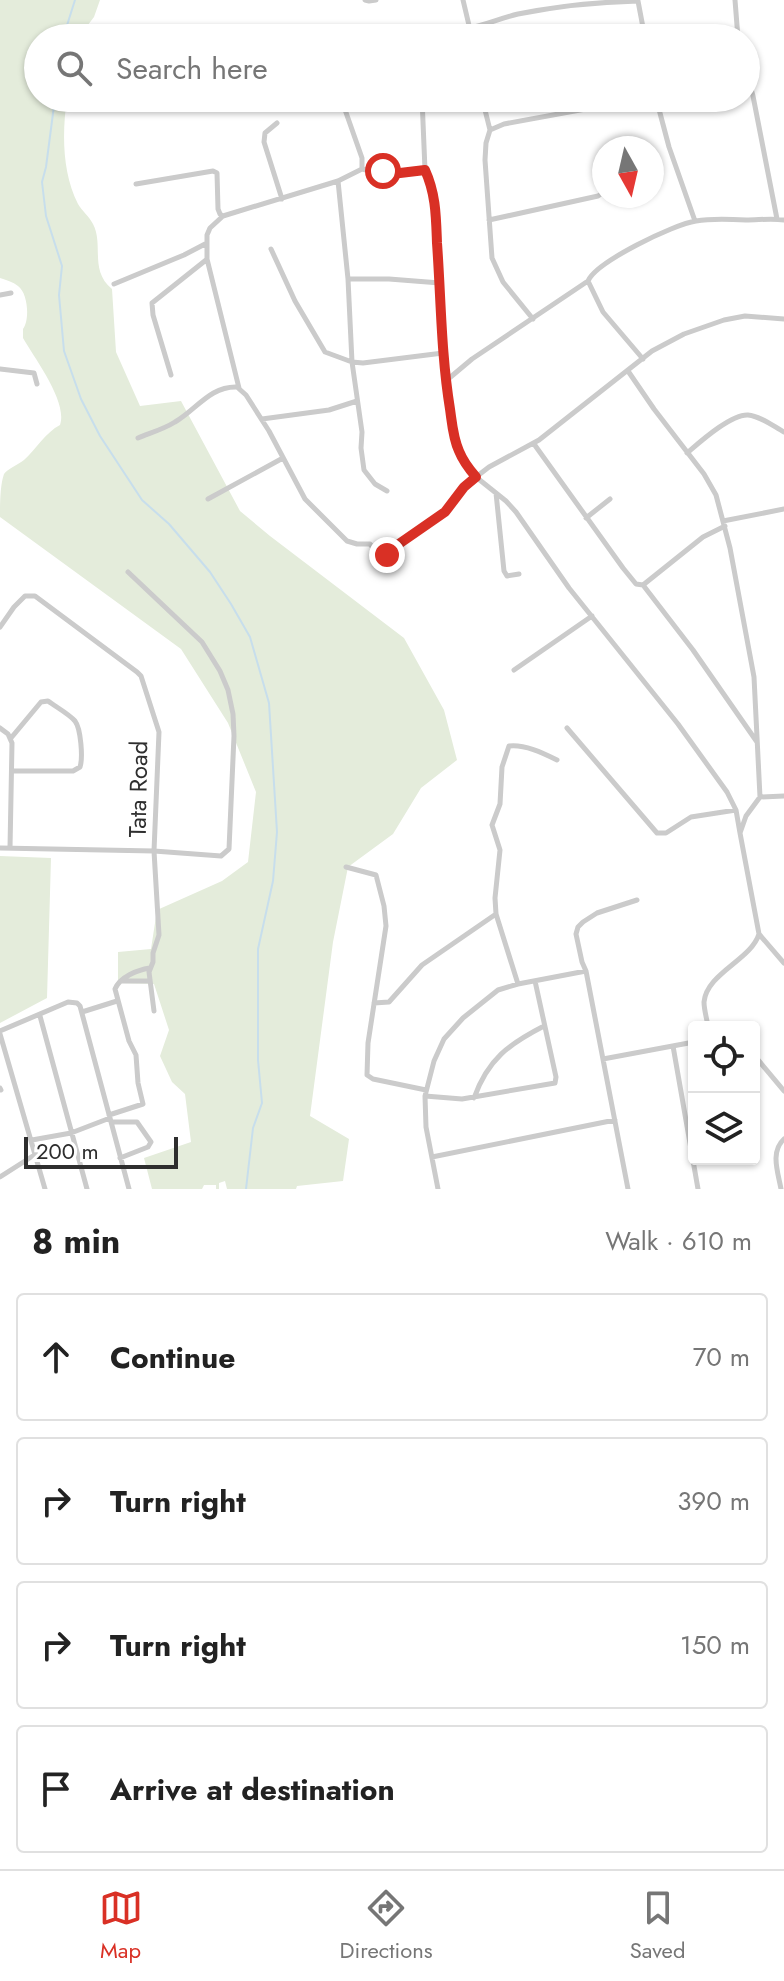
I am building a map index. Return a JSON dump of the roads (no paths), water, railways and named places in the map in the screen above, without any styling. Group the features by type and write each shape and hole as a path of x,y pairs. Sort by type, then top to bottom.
{"street":[{"path":"365,0 376,0"},
{"path":"463,0 469,24"},
{"path":"488,24 518,14 570,5 638,0 642,24"},
{"path":"735,0 737,24"},
{"path":"346,112 362,158 362,169"},
{"path":"423,112 425,170 436,207 443,353 457,447 476,477 516,512 569,588 687,736 727,792 736,810 759,934 784,963"},
{"path":"486,112 490,130 485,160 490,248 494,266 533,319"},
{"path":"490,130 504,124 569,112"},
{"path":"660,112 695,221"},
{"path":"446,380 588,281 589,276 624,252 695,221 780,220 756,112"},
{"path":"277,123 265,133 264,142 282,199"},
{"path":"425,170 400,173 362,169 338,181 223,216 210,228 207,243 207,259 239,388 262,419 305,499 347,541 370,544 385,560 393,548 445,512 476,477 534,444 652,351 669,341 724,320 745,316 784,319"},
{"path":"136,184 213,171 217,173 218,209 223,216"},
{"path":"338,181 364,470 375,484 387,491"},
{"path":"489,220 592,197"},
{"path":"114,284 207,243"},
{"path":"271,249 295,301 325,352 352,362 443,353"},
{"path":"171,375 152,303 207,259"},
{"path":"348,279 440,283"},
{"path":"588,281 603,312 643,359"},
{"path":"0,295 11,293"},
{"path":"0,369 34,373 37,384"},
{"path":"628,371 704,474 716,495 724,524 754,677 760,797 746,816 740,833"},
{"path":"138,438 176,422 209,394 230,386 239,388"},
{"path":"262,419 329,410 357,401"},
{"path":"687,453 704,438 744,415 784,432"},
{"path":"534,444 636,584 643,585 693,650 757,743"},
{"path":"208,499 283,458"},
{"path":"496,492 504,571 507,576 519,574"},
{"path":"586,518 610,499"},
{"path":"643,585 724,524 784,509"},
{"path":"0,848 154,851 221,856 229,849 234,736 228,690 202,642 128,572"},
{"name":"Tata Road","path":"0,627 14,607 30,595 140,674 159,732 154,851 159,935 153,951 149,981 154,1011"},
{"path":"514,670 592,616"},
{"path":"10,848 11,738 41,702 48,701 74,721 78,728 82,759 80,767 73,771 13,771"},
{"path":"0,728 11,738"},
{"path":"567,728 657,833 666,833 691,817 736,810"},
{"path":"518,984 496,914 500,850 492,825 500,804 502,767 511,745 557,760"},
{"path":"760,797 784,796"},
{"path":"346,867 376,875 384,906 386,926 368,1043 367,1075 373,1079 452,1099 555,1083 535,981"},
{"path":"628,1189 586,971 576,934 583,922 597,913 637,900"},
{"path":"374,1003 389,1002 427,961 496,914"},
{"path":"707,1021 706,995 724,972 754,945 759,934"},
{"path":"32,1140 71,1133 143,1104 136,1055 129,1041 115,986 137,971 150,968"},
{"path":"438,1189 424,1111 425,1093 439,1047 453,1028 494,993 518,984 586,971"},
{"path":"121,981 149,981"},
{"path":"82,1012 117,1001"},
{"path":"45,1189 0,1033 55,1007 73,1002 80,1006 82,1012 129,1189"},
{"path":"40,1016 87,1189"},
{"path":"474,1098 496,1057 544,1026"},
{"path":"603,1059 688,1043"},
{"path":"673,1046 698,1189"},
{"path":"760,1062 784,1091"},
{"path":"110,1118 137,1122 151,1142 148,1147 120,1158"},
{"path":"432,1157 615,1120"},
{"path":"781,1189 776,1153 784,1139"},
{"path":"0,1177 36,1154"}],"waterway":[{"path":"67,24 75,0"},
{"path":"53,112 42,182 46,216 62,266 59,295 64,351 81,399 100,436 142,500 169,524 210,572 231,604 250,637 269,703 277,832 273,881 258,949 258,1060 262,1103 253,1128 246,1189"}]}
